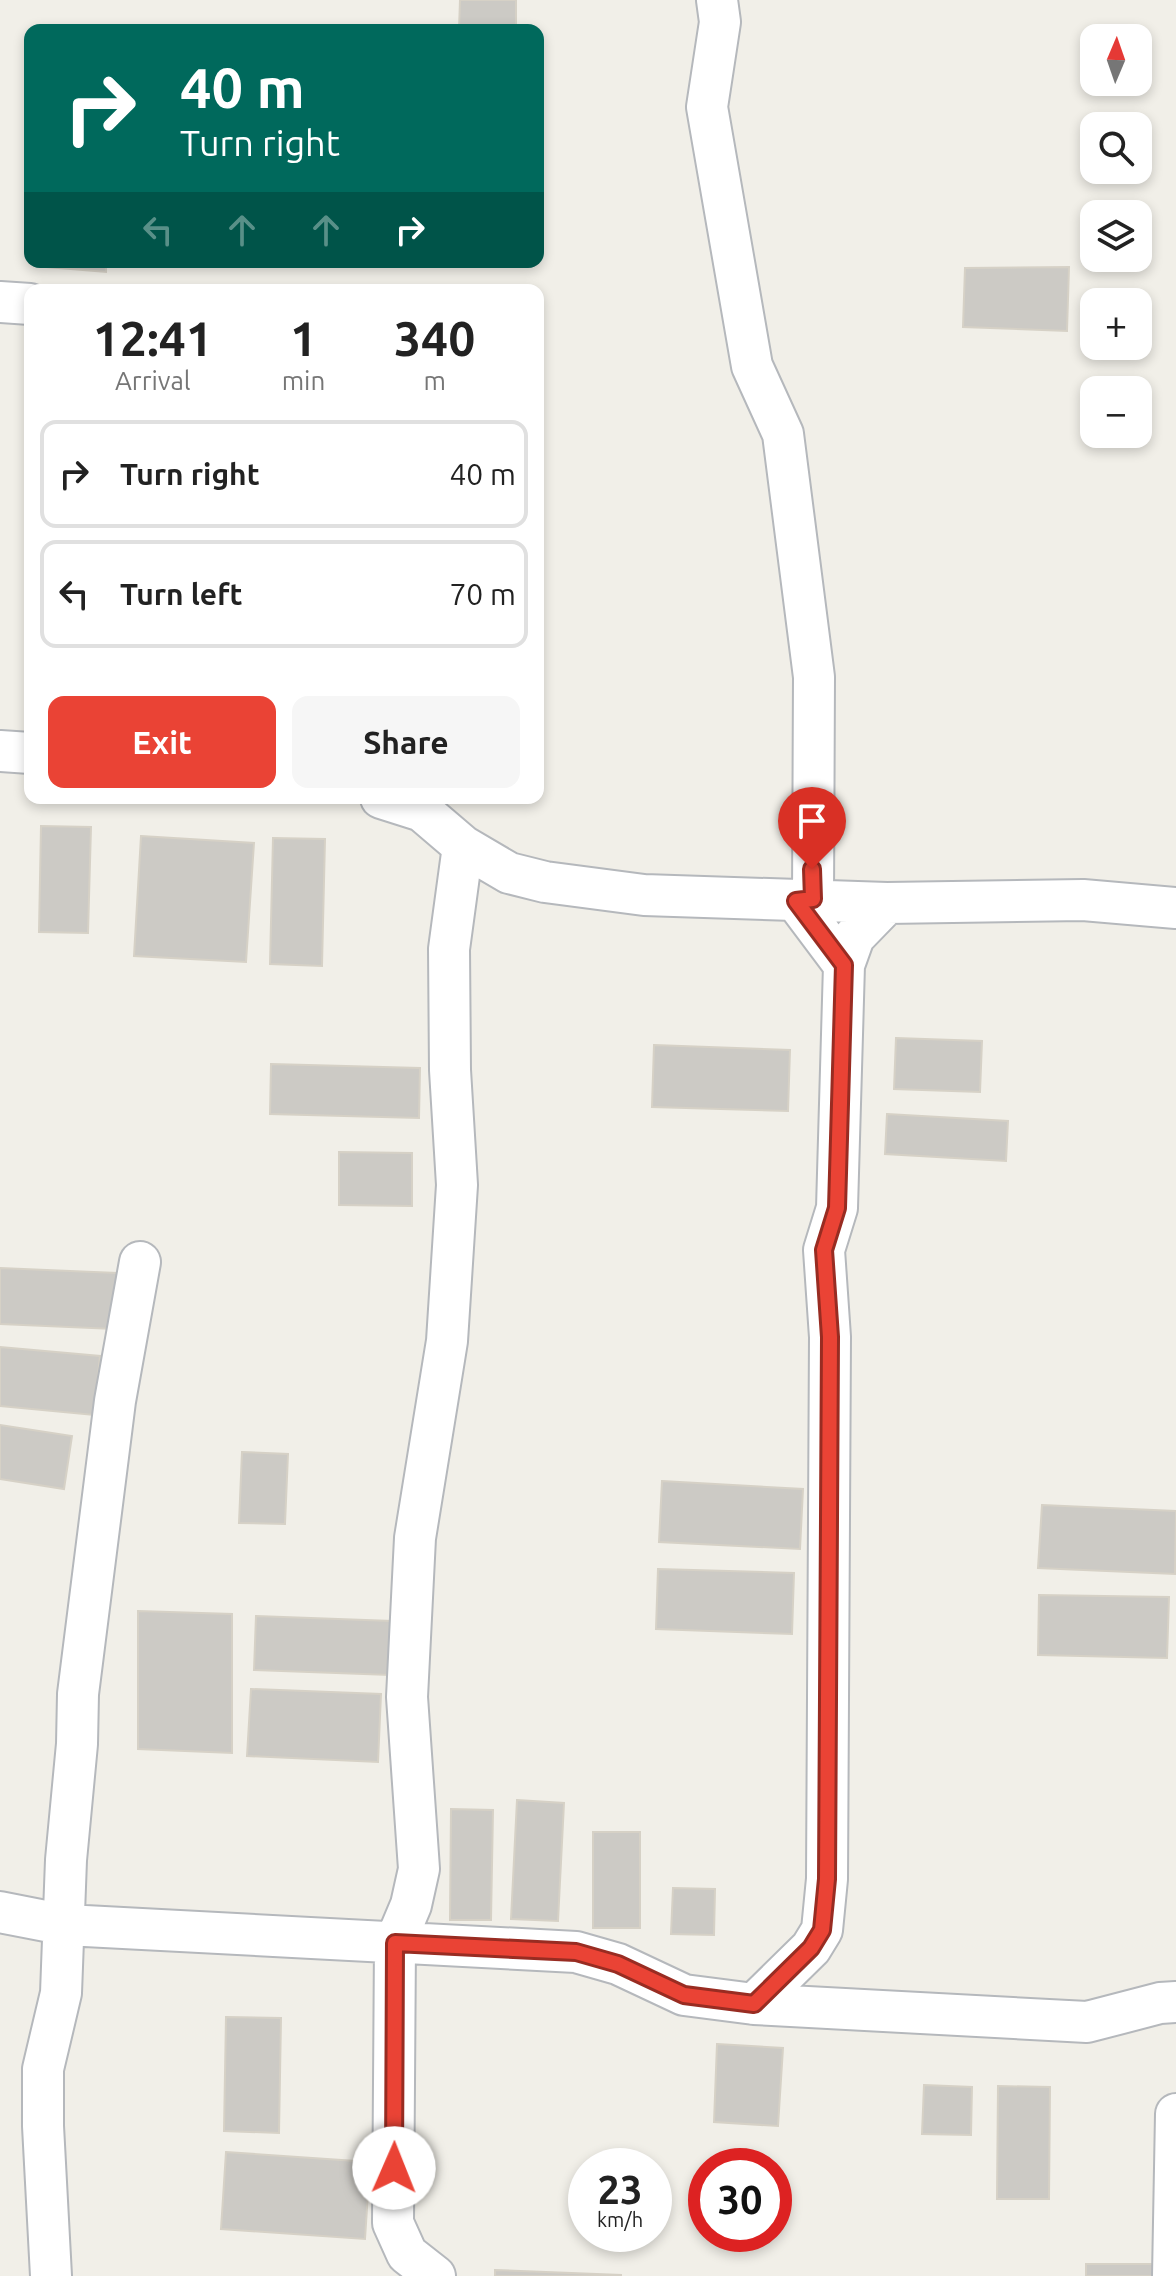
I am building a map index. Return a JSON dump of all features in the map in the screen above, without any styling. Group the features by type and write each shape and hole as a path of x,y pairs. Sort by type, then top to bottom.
{"street":[{"path":"717,0 720,22 707,107 752,366 783,434 814,677 804,900 844,965"},
{"path":"0,302 24,304"},
{"path":"0,751 24,753"},
{"path":"422,805 463,846 509,873 545,882 644,895 887,903 1083,900 1176,908"},
{"path":"435,2276 407,2254 393,2223 395,1943 411,1905 419,1869 407,1697 415,1538 447,1341 455,1216 449,949 463,846"},
{"path":"754,2004 811,1948 822,1930 827,1879 830,1337 824,1250 837,1208 844,965 854,937 887,903"},
{"path":"51,2276 43,2069 61,1993 66,1925 66,1860 77,1744 78,1694 115,1401 140,1262"},
{"path":"0,1912 66,1925 576,1952 618,1964 684,1995 754,2004 1087,2022 1160,2003 1176,2002"},
{"path":"1173,2276 1176,2114"}],"building":[{"path":"460,0 516,0 516,24 459,24"},
{"path":"1069,267 1067,331 963,327 965,268"},
{"path":"59,268 106,268 106,272"},
{"path":"41,826 91,827 88,933 39,932"},
{"path":"141,836 254,843 246,962 134,956"},
{"path":"273,838 325,839 322,966 270,964"},
{"path":"896,1038 982,1041 980,1092 894,1089"},
{"path":"654,1045 790,1050 788,1111 652,1107"},
{"path":"271,1064 420,1068 419,1118 270,1114"},
{"path":"887,1114 1008,1121 1006,1161 885,1154"},
{"path":"339,1152 412,1153 412,1206 339,1205"},
{"path":"0,1268 117,1273 114,1329 0,1324"},
{"path":"0,1347 100,1356 94,1415 0,1406"},
{"path":"0,1425 72,1436 64,1489 0,1479"},
{"path":"242,1452 288,1454 285,1524 239,1523"},
{"path":"662,1481 803,1489 800,1549 659,1542"},
{"path":"1042,1505 1176,1511 1175,1574 1038,1568"},
{"path":"658,1569 794,1573 792,1634 656,1629"},
{"path":"1039,1595 1169,1597 1167,1658 1038,1655"},
{"path":"138,1611 232,1614 232,1753 138,1749"},
{"path":"256,1616 392,1621 390,1675 254,1670"},
{"path":"251,1689 381,1694 378,1762 247,1756"},
{"path":"517,1800 564,1803 558,1921 511,1919"},
{"path":"451,1809 493,1810 491,1920 450,1920"},
{"path":"593,1832 640,1832 640,1928 593,1928"},
{"path":"673,1888 715,1889 714,1935 671,1934"},
{"path":"226,2017 281,2018 279,2133 224,2131"},
{"path":"717,2044 783,2048 778,2126 714,2122"},
{"path":"924,2085 972,2087 971,2135 922,2134"},
{"path":"998,2086 1050,2087 1049,2199 997,2199"},
{"path":"226,2152 370,2162 365,2239 221,2229"},
{"path":"1086,2264 1153,2264 1153,2276 1086,2276"},
{"path":"495,2270 621,2275 621,2276 495,2276"}],"route":[{"path":"394,2168 395,1943 576,1952 618,1964 684,1995 754,2004 811,1948 822,1930 827,1879 830,1337 824,1250 837,1208 844,965 796,901 813,899 812,869"}]}
